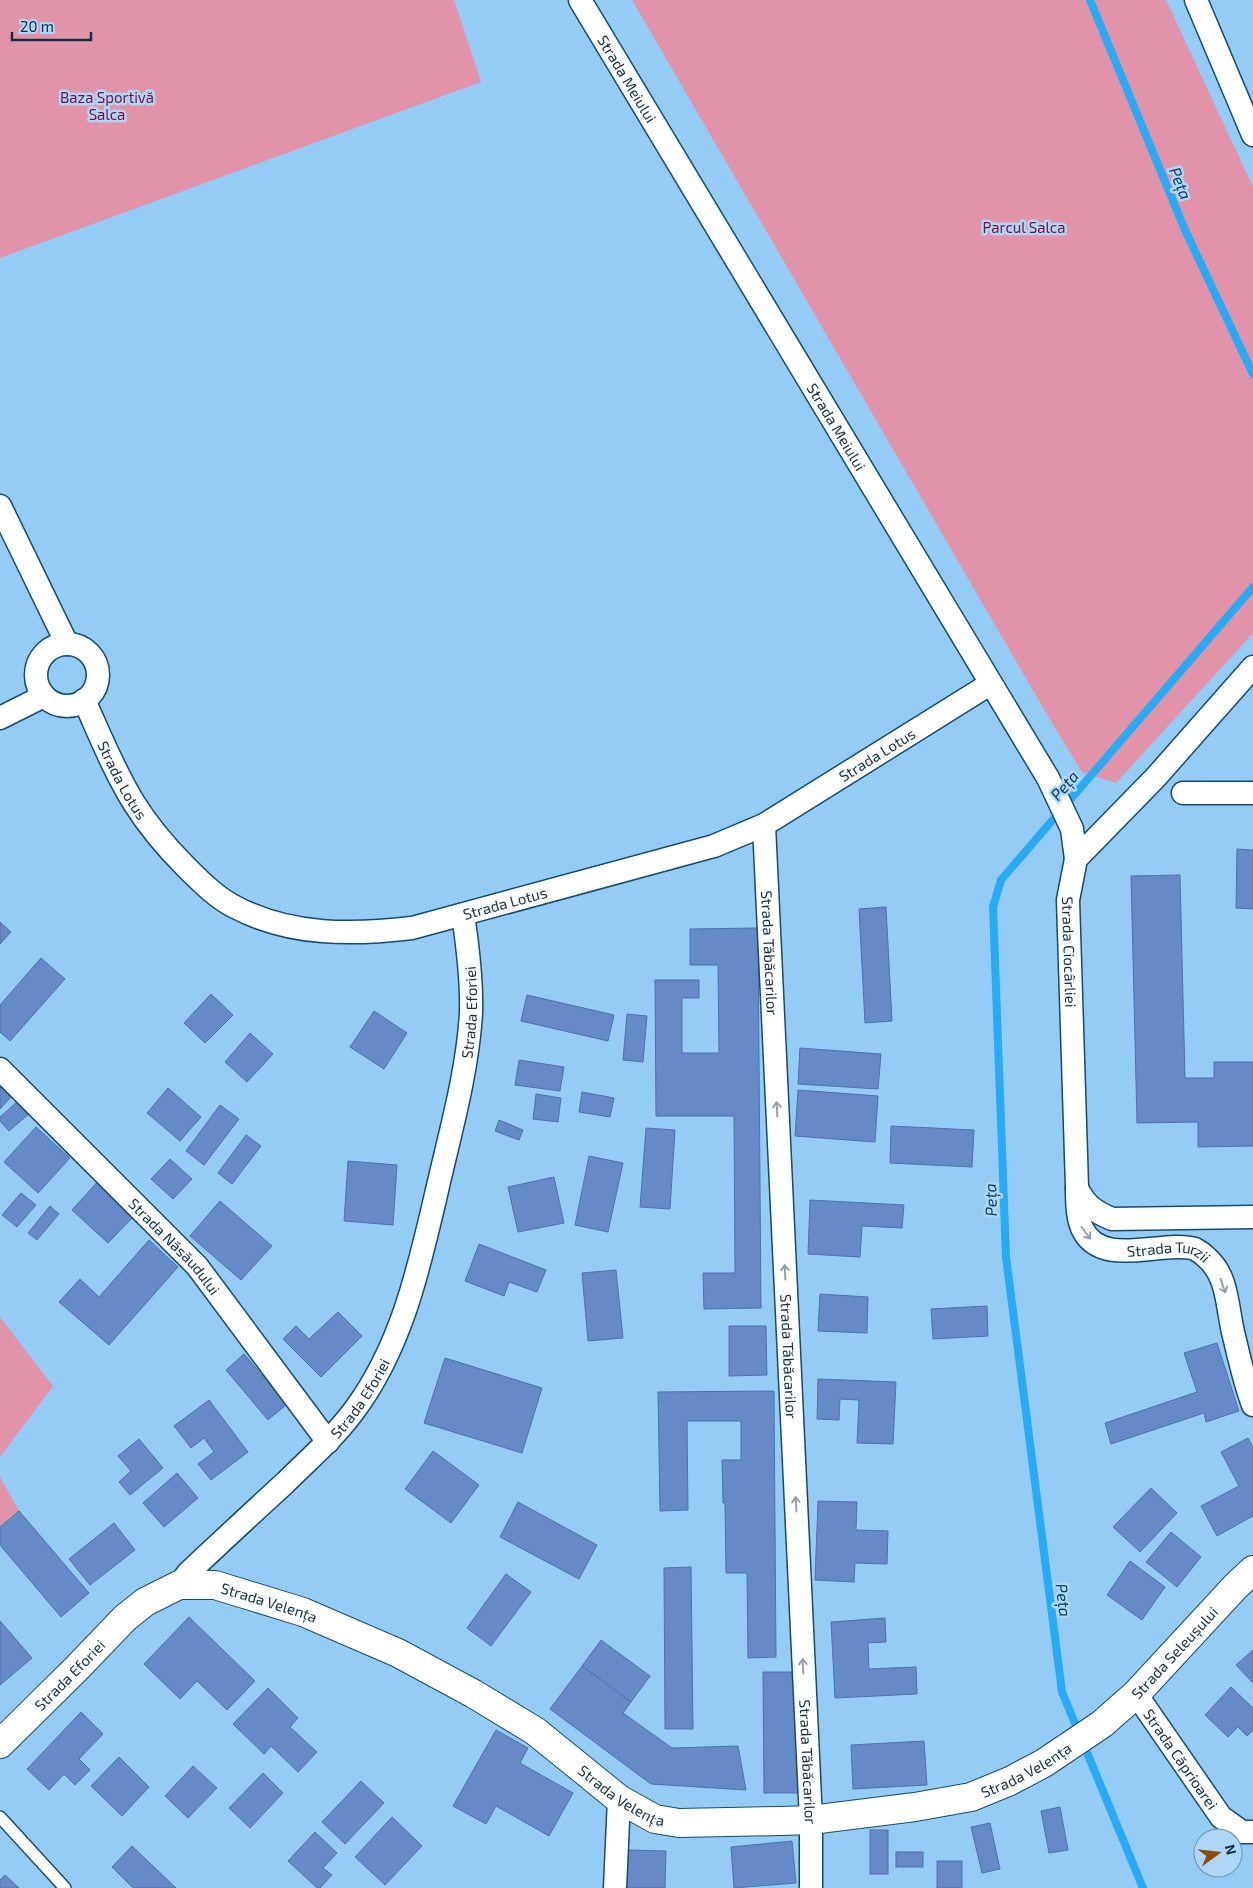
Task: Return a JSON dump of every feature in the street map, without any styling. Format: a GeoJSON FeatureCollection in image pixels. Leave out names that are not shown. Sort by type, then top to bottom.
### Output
{"type":"FeatureCollection","features":[{"type":"Feature","properties":{"kind":"main road","name":"Strada Seleușului"},"geometry":{"type":"LineString","coordinates":[[1092,1731],[1136,1694],[1235,1586],[1253,1570]]}},
{"type":"Feature","properties":{"kind":"main road","name":"Strada Velența"},"geometry":{"type":"LineString","coordinates":[[179,1585],[215,1585],[252,1596],[303,1612],[398,1653],[474,1694],[535,1731],[619,1799],[655,1819],[679,1823],[811,1820],[915,1807],[971,1797],[1010,1781],[1092,1731]]}},
{"type":"Feature","properties":{"kind":"main road","name":"Strada Eforiei"},"geometry":{"type":"LineString","coordinates":[[0,1744],[125,1618],[145,1602],[179,1585]]}},
{"type":"Feature","properties":{"kind":"street","name":"Strada Meiului"},"geometry":{"type":"LineString","coordinates":[[580,0],[1048,778],[1072,829],[1076,859]]}},
{"type":"Feature","properties":{"kind":"street"},"geometry":{"type":"LineString","coordinates":[[1196,0],[1253,135]]}},
{"type":"Feature","properties":{"kind":"street"},"geometry":{"type":"LineString","coordinates":[[0,506],[67,644]]}},
{"type":"Feature","properties":{"kind":"street"},"geometry":{"type":"LineString","coordinates":[[67,644],[77,646],[86,651],[93,659],[97,668],[97,679],[94,689],[84,700],[71,706],[61,706],[44,696],[36,678],[41,658],[57,646],[67,644]]}},
{"type":"Feature","properties":{"kind":"street"},"geometry":{"type":"LineString","coordinates":[[1076,859],[1156,777],[1253,667]]}},
{"type":"Feature","properties":{"kind":"street","name":"Strada Lotus"},"geometry":{"type":"LineString","coordinates":[[84,700],[120,777],[134,802],[157,835],[198,879],[235,908],[262,920],[338,933],[377,932],[412,928],[714,846],[764,825],[990,684]]}},
{"type":"Feature","properties":{"kind":"street"},"geometry":{"type":"LineString","coordinates":[[0,718],[44,696]]}},
{"type":"Feature","properties":{"kind":"street"},"geometry":{"type":"LineString","coordinates":[[1183,793],[1253,793]]}},
{"type":"Feature","properties":{"kind":"street","name":"Strada Tăbăcarilor"},"geometry":{"type":"LineString","coordinates":[[764,825],[811,1820],[811,1888]]}},
{"type":"Feature","properties":{"kind":"street","name":"Strada Ciocârliei"},"geometry":{"type":"LineString","coordinates":[[1076,859],[1068,900],[1077,1187]]}},
{"type":"Feature","properties":{"kind":"street","name":"Strada Eforiei"},"geometry":{"type":"LineString","coordinates":[[179,1585],[188,1573],[328,1442],[365,1396],[392,1346],[404,1315],[425,1242],[456,1111],[471,1015],[471,976],[463,915]]}},
{"type":"Feature","properties":{"kind":"street","name":"Strada Năsăudului"},"geometry":{"type":"LineString","coordinates":[[0,1070],[197,1266],[328,1442]]}},
{"type":"Feature","properties":{"kind":"street"},"geometry":{"type":"LineString","coordinates":[[1077,1187],[1083,1201],[1094,1212],[1112,1219],[1253,1217]]}},
{"type":"Feature","properties":{"kind":"street","name":"Strada Turzii"},"geometry":{"type":"LineString","coordinates":[[1077,1187],[1081,1227],[1087,1237],[1095,1243],[1121,1252],[1183,1248],[1196,1250],[1208,1258],[1218,1271],[1226,1291],[1244,1381],[1253,1405]]}},
{"type":"Feature","properties":{"kind":"street","name":"Strada Căprioarei"},"geometry":{"type":"LineString","coordinates":[[1136,1694],[1221,1818],[1242,1832],[1253,1832]]}},
{"type":"Feature","properties":{"kind":"street"},"geometry":{"type":"LineString","coordinates":[[615,1888],[619,1799]]}},
{"type":"Feature","properties":{"kind":"lane"},"geometry":{"type":"LineString","coordinates":[[0,1817],[65,1888]]}},
{"type":"Feature","properties":{"kind":"green space","name":"Baza Sportivă Salca"},"geometry":{"type":"Polygon","coordinates":[[[0,0],[454,0],[481,82],[0,258],[0,0]]]}},
{"type":"Feature","properties":{"kind":"green space","name":"Parcul Salca"},"geometry":{"type":"Polygon","coordinates":[[[632,0],[1166,0],[1253,187],[1253,633],[1116,783],[1082,772],[632,0]]]}},
{"type":"Feature","properties":{"kind":"green space"},"geometry":{"type":"Polygon","coordinates":[[[0,1317],[53,1386],[0,1457],[0,1317]]]}},
{"type":"Feature","properties":{"kind":"green space"},"geometry":{"type":"Polygon","coordinates":[[[0,1477],[19,1511],[0,1526],[0,1477]]]}},
{"type":"Feature","properties":{"kind":"building"},"geometry":{"type":"Polygon","coordinates":[[[1237,849],[1253,850],[1253,909],[1236,908],[1237,849]]]}},
{"type":"Feature","properties":{"kind":"building"},"geometry":{"type":"Polygon","coordinates":[[[1180,875],[1185,1078],[1214,1078],[1214,1062],[1253,1062],[1253,1146],[1198,1147],[1198,1122],[1137,1123],[1131,876],[1180,875]]]}},
{"type":"Feature","properties":{"kind":"building"},"geometry":{"type":"Polygon","coordinates":[[[886,907],[892,1021],[865,1023],[859,909],[886,907]]]}},
{"type":"Feature","properties":{"kind":"building"},"geometry":{"type":"Polygon","coordinates":[[[0,922],[11,932],[0,944],[0,922]]]}},
{"type":"Feature","properties":{"kind":"building"},"geometry":{"type":"Polygon","coordinates":[[[758,928],[761,1308],[704,1309],[703,1273],[735,1273],[734,1116],[656,1116],[655,980],[699,980],[699,998],[682,998],[682,1053],[719,1053],[718,965],[690,965],[690,929],[758,928]]]}},
{"type":"Feature","properties":{"kind":"building"},"geometry":{"type":"Polygon","coordinates":[[[41,958],[65,979],[10,1041],[0,1032],[0,1005],[41,958]]]}},
{"type":"Feature","properties":{"kind":"building"},"geometry":{"type":"Polygon","coordinates":[[[211,994],[233,1015],[205,1043],[184,1023],[211,994]]]}},
{"type":"Feature","properties":{"kind":"building"},"geometry":{"type":"Polygon","coordinates":[[[527,995],[614,1015],[608,1041],[521,1021],[527,995]]]}},
{"type":"Feature","properties":{"kind":"building"},"geometry":{"type":"Polygon","coordinates":[[[374,1011],[407,1033],[384,1069],[350,1047],[374,1011]]]}},
{"type":"Feature","properties":{"kind":"building"},"geometry":{"type":"Polygon","coordinates":[[[627,1014],[647,1016],[643,1062],[623,1060],[627,1014]]]}},
{"type":"Feature","properties":{"kind":"building"},"geometry":{"type":"Polygon","coordinates":[[[250,1033],[273,1054],[247,1082],[225,1062],[250,1033]]]}},
{"type":"Feature","properties":{"kind":"building"},"geometry":{"type":"Polygon","coordinates":[[[800,1048],[881,1054],[878,1089],[798,1084],[800,1048]]]}},
{"type":"Feature","properties":{"kind":"building"},"geometry":{"type":"Polygon","coordinates":[[[519,1060],[564,1067],[560,1091],[515,1085],[519,1060]]]}},
{"type":"Feature","properties":{"kind":"building"},"geometry":{"type":"Polygon","coordinates":[[[0,1085],[12,1096],[0,1109],[0,1085]]]}},
{"type":"Feature","properties":{"kind":"building"},"geometry":{"type":"Polygon","coordinates":[[[168,1088],[201,1117],[180,1141],[147,1113],[168,1088]]]}},
{"type":"Feature","properties":{"kind":"building"},"geometry":{"type":"Polygon","coordinates":[[[798,1090],[878,1096],[875,1142],[795,1136],[798,1090]]]}},
{"type":"Feature","properties":{"kind":"building"},"geometry":{"type":"Polygon","coordinates":[[[582,1092],[614,1098],[610,1117],[579,1112],[582,1092]]]}},
{"type":"Feature","properties":{"kind":"building"},"geometry":{"type":"Polygon","coordinates":[[[536,1094],[561,1098],[558,1122],[533,1119],[536,1094]]]}},
{"type":"Feature","properties":{"kind":"building"},"geometry":{"type":"Polygon","coordinates":[[[19,1100],[30,1113],[9,1131],[0,1121],[0,1117],[19,1100]]]}},
{"type":"Feature","properties":{"kind":"building"},"geometry":{"type":"Polygon","coordinates":[[[220,1105],[239,1119],[204,1165],[186,1151],[220,1105]]]}},
{"type":"Feature","properties":{"kind":"building"},"geometry":{"type":"Polygon","coordinates":[[[499,1120],[523,1130],[519,1140],[495,1131],[499,1120]]]}},
{"type":"Feature","properties":{"kind":"building"},"geometry":{"type":"Polygon","coordinates":[[[891,1126],[974,1130],[972,1167],[890,1163],[891,1126]]]}},
{"type":"Feature","properties":{"kind":"building"},"geometry":{"type":"Polygon","coordinates":[[[36,1127],[70,1158],[38,1193],[4,1162],[36,1127]]]}},
{"type":"Feature","properties":{"kind":"building"},"geometry":{"type":"Polygon","coordinates":[[[646,1128],[675,1130],[670,1209],[640,1207],[646,1128]]]}},
{"type":"Feature","properties":{"kind":"building"},"geometry":{"type":"Polygon","coordinates":[[[246,1135],[261,1146],[232,1184],[218,1173],[246,1135]]]}},
{"type":"Feature","properties":{"kind":"building"},"geometry":{"type":"Polygon","coordinates":[[[589,1156],[623,1163],[608,1232],[575,1225],[589,1156]]]}},
{"type":"Feature","properties":{"kind":"building"},"geometry":{"type":"Polygon","coordinates":[[[170,1159],[192,1179],[173,1199],[151,1179],[170,1159]]]}},
{"type":"Feature","properties":{"kind":"building"},"geometry":{"type":"Polygon","coordinates":[[[348,1161],[397,1165],[393,1225],[344,1221],[348,1161]]]}},
{"type":"Feature","properties":{"kind":"building"},"geometry":{"type":"Polygon","coordinates":[[[554,1177],[564,1223],[518,1232],[508,1187],[554,1177]]]}},
{"type":"Feature","properties":{"kind":"building"},"geometry":{"type":"Polygon","coordinates":[[[100,1179],[137,1213],[108,1243],[72,1210],[100,1179]]]}},
{"type":"Feature","properties":{"kind":"building"},"geometry":{"type":"Polygon","coordinates":[[[21,1193],[36,1205],[17,1227],[2,1215],[21,1193]]]}},
{"type":"Feature","properties":{"kind":"building"},"geometry":{"type":"Polygon","coordinates":[[[810,1200],[904,1205],[902,1228],[862,1226],[860,1257],[808,1254],[810,1200]]]}},
{"type":"Feature","properties":{"kind":"building"},"geometry":{"type":"Polygon","coordinates":[[[220,1201],[272,1246],[241,1280],[190,1236],[220,1201]]]}},
{"type":"Feature","properties":{"kind":"building"},"geometry":{"type":"Polygon","coordinates":[[[50,1206],[59,1214],[37,1240],[28,1233],[50,1206]]]}},
{"type":"Feature","properties":{"kind":"building"},"geometry":{"type":"Polygon","coordinates":[[[149,1240],[178,1267],[109,1345],[59,1302],[80,1279],[99,1297],[149,1240]]]}},
{"type":"Feature","properties":{"kind":"building"},"geometry":{"type":"Polygon","coordinates":[[[479,1244],[546,1270],[537,1292],[509,1282],[504,1296],[465,1281],[479,1244]]]}},
{"type":"Feature","properties":{"kind":"building"},"geometry":{"type":"Polygon","coordinates":[[[616,1270],[623,1338],[588,1341],[582,1273],[616,1270]]]}},
{"type":"Feature","properties":{"kind":"building"},"geometry":{"type":"Polygon","coordinates":[[[820,1294],[868,1297],[867,1333],[818,1331],[820,1294]]]}},
{"type":"Feature","properties":{"kind":"building"},"geometry":{"type":"Polygon","coordinates":[[[987,1306],[988,1336],[933,1339],[931,1309],[987,1306]]]}},
{"type":"Feature","properties":{"kind":"building"},"geometry":{"type":"Polygon","coordinates":[[[338,1312],[362,1336],[321,1377],[283,1339],[296,1326],[309,1339],[338,1312]]]}},
{"type":"Feature","properties":{"kind":"building"},"geometry":{"type":"Polygon","coordinates":[[[729,1326],[766,1326],[767,1375],[729,1376],[729,1326]]]}},
{"type":"Feature","properties":{"kind":"building"},"geometry":{"type":"Polygon","coordinates":[[[1217,1343],[1239,1411],[1206,1422],[1204,1413],[1111,1444],[1105,1423],[1197,1392],[1184,1353],[1217,1343]]]}},
{"type":"Feature","properties":{"kind":"building"},"geometry":{"type":"Polygon","coordinates":[[[244,1354],[287,1404],[268,1420],[226,1370],[244,1354]]]}},
{"type":"Feature","properties":{"kind":"building"},"geometry":{"type":"Polygon","coordinates":[[[445,1358],[542,1388],[522,1453],[424,1423],[445,1358]]]}},
{"type":"Feature","properties":{"kind":"building"},"geometry":{"type":"Polygon","coordinates":[[[818,1379],[896,1382],[893,1444],[857,1443],[859,1400],[840,1399],[839,1420],[817,1419],[818,1379]]]}},
{"type":"Feature","properties":{"kind":"building"},"geometry":{"type":"Polygon","coordinates":[[[774,1391],[776,1657],[748,1658],[747,1573],[726,1573],[725,1503],[723,1503],[722,1460],[741,1460],[741,1421],[687,1421],[688,1510],[660,1511],[658,1392],[774,1391]]]}},
{"type":"Feature","properties":{"kind":"building"},"geometry":{"type":"Polygon","coordinates":[[[209,1400],[248,1452],[211,1480],[198,1464],[214,1452],[204,1438],[191,1448],[174,1426],[209,1400]]]}},
{"type":"Feature","properties":{"kind":"building"},"geometry":{"type":"Polygon","coordinates":[[[1248,1438],[1253,1447],[1253,1516],[1217,1536],[1201,1506],[1239,1486],[1221,1452],[1248,1438]]]}},
{"type":"Feature","properties":{"kind":"building"},"geometry":{"type":"Polygon","coordinates":[[[139,1439],[163,1468],[130,1495],[119,1482],[131,1471],[118,1456],[139,1439]]]}},
{"type":"Feature","properties":{"kind":"building"},"geometry":{"type":"Polygon","coordinates":[[[433,1451],[479,1485],[451,1523],[405,1489],[433,1451]]]}},
{"type":"Feature","properties":{"kind":"building"},"geometry":{"type":"Polygon","coordinates":[[[177,1473],[198,1498],[164,1527],[143,1503],[177,1473]]]}},
{"type":"Feature","properties":{"kind":"building"},"geometry":{"type":"Polygon","coordinates":[[[1151,1488],[1177,1513],[1140,1552],[1113,1527],[1151,1488]]]}},
{"type":"Feature","properties":{"kind":"building"},"geometry":{"type":"Polygon","coordinates":[[[818,1501],[857,1502],[856,1530],[888,1531],[887,1564],[855,1563],[854,1582],[815,1580],[818,1501]]]}},
{"type":"Feature","properties":{"kind":"building"},"geometry":{"type":"Polygon","coordinates":[[[518,1502],[597,1545],[579,1579],[500,1537],[518,1502]]]}},
{"type":"Feature","properties":{"kind":"building"},"geometry":{"type":"Polygon","coordinates":[[[19,1511],[89,1593],[61,1617],[0,1545],[0,1527],[19,1511]]]}},
{"type":"Feature","properties":{"kind":"building"},"geometry":{"type":"Polygon","coordinates":[[[114,1523],[135,1550],[90,1585],[69,1559],[114,1523]]]}},
{"type":"Feature","properties":{"kind":"building"},"geometry":{"type":"Polygon","coordinates":[[[1171,1532],[1201,1557],[1177,1587],[1146,1562],[1171,1532]]]}},
{"type":"Feature","properties":{"kind":"building"},"geometry":{"type":"Polygon","coordinates":[[[1130,1561],[1165,1587],[1142,1620],[1107,1595],[1130,1561]]]}},
{"type":"Feature","properties":{"kind":"building"},"geometry":{"type":"Polygon","coordinates":[[[691,1567],[693,1729],[665,1729],[664,1568],[691,1567]]]}},
{"type":"Feature","properties":{"kind":"building"},"geometry":{"type":"Polygon","coordinates":[[[506,1574],[531,1592],[491,1646],[467,1628],[506,1574]]]}},
{"type":"Feature","properties":{"kind":"building"},"geometry":{"type":"Polygon","coordinates":[[[189,1617],[255,1681],[227,1710],[197,1681],[180,1699],[144,1664],[189,1617]]]}},
{"type":"Feature","properties":{"kind":"building"},"geometry":{"type":"Polygon","coordinates":[[[885,1618],[886,1642],[868,1643],[869,1669],[916,1667],[917,1694],[835,1698],[831,1622],[885,1618]]]}},
{"type":"Feature","properties":{"kind":"building"},"geometry":{"type":"Polygon","coordinates":[[[0,1621],[32,1658],[0,1685],[0,1621]]]}},
{"type":"Feature","properties":{"kind":"building"},"geometry":{"type":"Polygon","coordinates":[[[601,1640],[650,1676],[631,1702],[582,1666],[601,1640]]]}},
{"type":"Feature","properties":{"kind":"building"},"geometry":{"type":"Polygon","coordinates":[[[1253,1650],[1253,1683],[1236,1665],[1253,1650]]]}},
{"type":"Feature","properties":{"kind":"building"},"geometry":{"type":"Polygon","coordinates":[[[582,1666],[631,1702],[623,1713],[672,1748],[738,1746],[746,1790],[651,1784],[550,1709],[582,1666]]]}},
{"type":"Feature","properties":{"kind":"building"},"geometry":{"type":"Polygon","coordinates":[[[763,1672],[797,1672],[799,1793],[764,1793],[763,1672]]]}},
{"type":"Feature","properties":{"kind":"building"},"geometry":{"type":"Polygon","coordinates":[[[1231,1687],[1253,1708],[1253,1730],[1247,1736],[1238,1727],[1228,1737],[1205,1715],[1231,1687]]]}},
{"type":"Feature","properties":{"kind":"building"},"geometry":{"type":"Polygon","coordinates":[[[268,1688],[298,1718],[290,1727],[317,1752],[298,1772],[271,1746],[264,1754],[233,1724],[268,1688]]]}},
{"type":"Feature","properties":{"kind":"building"},"geometry":{"type":"Polygon","coordinates":[[[81,1712],[103,1734],[79,1759],[90,1770],[75,1785],[64,1774],[49,1790],[27,1769],[81,1712]]]}},
{"type":"Feature","properties":{"kind":"building"},"geometry":{"type":"Polygon","coordinates":[[[496,1730],[528,1748],[520,1763],[573,1793],[549,1836],[496,1806],[486,1824],[453,1806],[496,1730]]]}},
{"type":"Feature","properties":{"kind":"building"},"geometry":{"type":"Polygon","coordinates":[[[924,1741],[927,1785],[853,1789],[851,1745],[924,1741]]]}},
{"type":"Feature","properties":{"kind":"building"},"geometry":{"type":"Polygon","coordinates":[[[119,1757],[149,1787],[122,1816],[91,1786],[119,1757]]]}},
{"type":"Feature","properties":{"kind":"building"},"geometry":{"type":"Polygon","coordinates":[[[193,1766],[217,1788],[188,1818],[165,1796],[193,1766]]]}},
{"type":"Feature","properties":{"kind":"building"},"geometry":{"type":"Polygon","coordinates":[[[263,1773],[283,1793],[250,1828],[229,1808],[263,1773]]]}},
{"type":"Feature","properties":{"kind":"building"},"geometry":{"type":"Polygon","coordinates":[[[361,1781],[384,1803],[345,1844],[322,1822],[361,1781]]]}},
{"type":"Feature","properties":{"kind":"building"},"geometry":{"type":"Polygon","coordinates":[[[1060,1807],[1068,1850],[1049,1853],[1041,1811],[1060,1807]]]}},
{"type":"Feature","properties":{"kind":"building"},"geometry":{"type":"Polygon","coordinates":[[[392,1817],[422,1846],[385,1885],[355,1857],[392,1817]]]}},
{"type":"Feature","properties":{"kind":"building"},"geometry":{"type":"Polygon","coordinates":[[[990,1823],[1000,1869],[982,1873],[971,1827],[990,1823]]]}},
{"type":"Feature","properties":{"kind":"building"},"geometry":{"type":"Polygon","coordinates":[[[870,1830],[888,1830],[888,1874],[870,1874],[870,1830]]]}},
{"type":"Feature","properties":{"kind":"building"},"geometry":{"type":"Polygon","coordinates":[[[315,1832],[337,1853],[323,1868],[332,1875],[320,1888],[317,1888],[288,1861],[315,1832]]]}},
{"type":"Feature","properties":{"kind":"building"},"geometry":{"type":"Polygon","coordinates":[[[792,1841],[796,1883],[734,1888],[731,1847],[792,1841]]]}},
{"type":"Feature","properties":{"kind":"building"},"geometry":{"type":"Polygon","coordinates":[[[132,1846],[176,1888],[133,1888],[112,1867],[132,1846]]]}},
{"type":"Feature","properties":{"kind":"building"},"geometry":{"type":"Polygon","coordinates":[[[626,1850],[666,1851],[665,1888],[625,1888],[626,1850]]]}},
{"type":"Feature","properties":{"kind":"building"},"geometry":{"type":"Polygon","coordinates":[[[896,1852],[923,1852],[923,1867],[896,1867],[896,1852]]]}},
{"type":"Feature","properties":{"kind":"building"},"geometry":{"type":"Polygon","coordinates":[[[937,1861],[962,1861],[962,1888],[937,1888],[937,1861]]]}},
{"type":"Feature","properties":{"kind":"building"},"geometry":{"type":"Polygon","coordinates":[[[5,1875],[19,1888],[0,1888],[0,1880],[5,1875]]]}},
{"type":"Feature","properties":{"kind":"waterway","name":"Peța"},"geometry":{"type":"LineString","coordinates":[[1090,0],[1185,230],[1253,374]]}},
{"type":"Feature","properties":{"kind":"waterway","name":"Peța"},"geometry":{"type":"LineString","coordinates":[[1143,1888],[1062,1692],[1006,1257],[993,907],[1001,880],[1253,587]]}}]}
